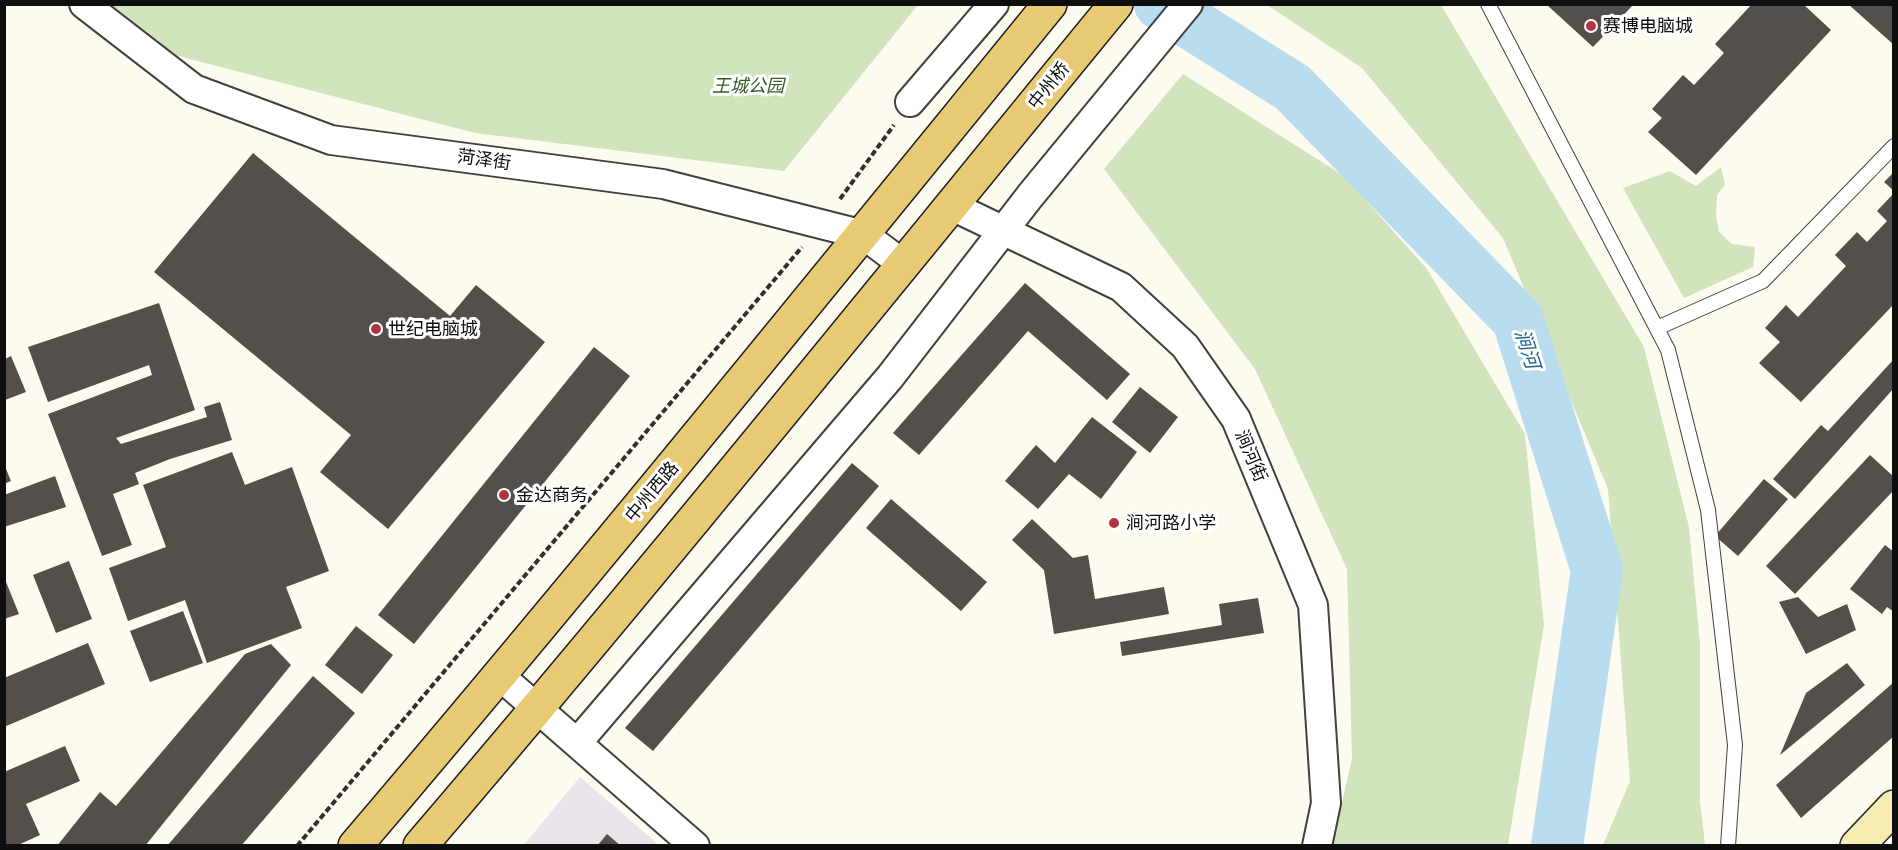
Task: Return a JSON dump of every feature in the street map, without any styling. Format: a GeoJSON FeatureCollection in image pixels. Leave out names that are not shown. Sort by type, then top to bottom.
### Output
{"type":"FeatureCollection","features":[{"type":"Feature","properties":{"kind":"main road","name":"中州西路"},"geometry":{"type":"LineString","coordinates":[[355,846],[500,676],[864,235],[1050,4]]}},
{"type":"Feature","properties":{"kind":"main road","name":"中州桥"},"geometry":{"type":"LineString","coordinates":[[952,206],[1116,4]]}},
{"type":"Feature","properties":{"kind":"main road"},"geometry":{"type":"LineString","coordinates":[[420,846],[537,709],[952,206]]}},
{"type":"Feature","properties":{"kind":"main road"},"geometry":{"type":"LineString","coordinates":[[1857,846],[1893,807]]}},
{"type":"Feature","properties":{"kind":"street","name":"菏泽街"},"geometry":{"type":"LineString","coordinates":[[84,4],[194,89],[331,140],[663,184],[864,235],[904,265]]}},
{"type":"Feature","properties":{"kind":"street"},"geometry":{"type":"LineString","coordinates":[[910,102],[994,4]]}},
{"type":"Feature","properties":{"kind":"street"},"geometry":{"type":"LineString","coordinates":[[577,743],[890,377],[1030,196],[1188,4]]}},
{"type":"Feature","properties":{"kind":"street","name":"涧河街"},"geometry":{"type":"LineString","coordinates":[[952,206],[1121,287],[1185,346],[1236,420],[1313,605],[1326,803],[1317,846]]}},
{"type":"Feature","properties":{"kind":"street"},"geometry":{"type":"LineString","coordinates":[[500,676],[695,846]]}},
{"type":"Feature","properties":{"kind":"lane"},"geometry":{"type":"LineString","coordinates":[[1488,4],[1668,350],[1708,510],[1735,745],[1728,846]]}},
{"type":"Feature","properties":{"kind":"lane"},"geometry":{"type":"LineString","coordinates":[[1657,328],[1763,280],[1893,146]]}},
{"type":"Feature","properties":{"kind":"path"},"geometry":{"type":"LineString","coordinates":[[297,846],[823,223],[910,102]]}},
{"type":"Feature","properties":{"kind":"shaded area"},"geometry":{"type":"Polygon","coordinates":[[[580,777],[659,845],[523,846],[580,777]]]}},
{"type":"Feature","properties":{"kind":"green space","name":"王城公园"},"geometry":{"type":"Polygon","coordinates":[[[111,5],[918,5],[784,171],[475,133],[159,51],[111,5]]]}},
{"type":"Feature","properties":{"kind":"green space"},"geometry":{"type":"Polygon","coordinates":[[[1267,5],[1441,5],[1644,347],[1689,527],[1700,644],[1700,801],[1705,845],[1603,845],[1630,781],[1608,489],[1503,238],[1362,68],[1267,5]]]}},
{"type":"Feature","properties":{"kind":"green space"},"geometry":{"type":"Polygon","coordinates":[[[1183,74],[1344,176],[1427,269],[1525,434],[1544,625],[1508,845],[1332,845],[1352,759],[1347,569],[1255,369],[1104,169],[1183,74]]]}},
{"type":"Feature","properties":{"kind":"green space"},"geometry":{"type":"Polygon","coordinates":[[[1721,167],[1725,185],[1717,195],[1716,215],[1719,232],[1732,244],[1755,247],[1753,267],[1684,298],[1623,188],[1670,171],[1696,186],[1721,167]]]}},
{"type":"Feature","properties":{"kind":"building"},"geometry":{"type":"Polygon","coordinates":[[[1752,4],[1803,4],[1831,30],[1696,175],[1648,132],[1662,118],[1652,109],[1683,75],[1694,85],[1724,53],[1715,44],[1752,4]]]}},
{"type":"Feature","properties":{"kind":"building"},"geometry":{"type":"Polygon","coordinates":[[[1848,4],[1894,4],[1894,45],[1848,4]]]}},
{"type":"Feature","properties":{"kind":"building","name":"赛博电脑城"},"geometry":{"type":"Polygon","coordinates":[[[1547,5],[1633,5],[1593,47],[1547,5]]]}},
{"type":"Feature","properties":{"kind":"building","name":"世纪电脑城"},"geometry":{"type":"Polygon","coordinates":[[[253,153],[450,316],[476,285],[545,342],[388,529],[320,472],[351,435],[154,272],[253,153]]]}},
{"type":"Feature","properties":{"kind":"building"},"geometry":{"type":"Polygon","coordinates":[[[1894,172],[1894,191],[1884,182],[1894,172]]]}},
{"type":"Feature","properties":{"kind":"building"},"geometry":{"type":"Polygon","coordinates":[[[1894,193],[1894,304],[1801,402],[1759,363],[1780,342],[1765,328],[1786,305],[1798,317],[1846,266],[1835,255],[1857,232],[1867,242],[1887,221],[1877,211],[1894,193]]]}},
{"type":"Feature","properties":{"kind":"building"},"geometry":{"type":"Polygon","coordinates":[[[1025,283],[1130,374],[1107,400],[1028,331],[919,455],[893,433],[1025,283]]]}},
{"type":"Feature","properties":{"kind":"building"},"geometry":{"type":"Polygon","coordinates":[[[159,303],[195,410],[116,438],[121,444],[207,417],[204,407],[220,402],[232,440],[170,459],[135,473],[139,484],[113,494],[132,545],[102,556],[48,414],[152,375],[149,365],[48,402],[28,347],[159,303]]]}},
{"type":"Feature","properties":{"kind":"building","name":"金达商务"},"geometry":{"type":"Polygon","coordinates":[[[594,347],[630,376],[414,644],[378,615],[594,347]]]}},
{"type":"Feature","properties":{"kind":"building"},"geometry":{"type":"Polygon","coordinates":[[[11,356],[26,392],[5,400],[5,359],[11,356]]]}},
{"type":"Feature","properties":{"kind":"building"},"geometry":{"type":"Polygon","coordinates":[[[1894,359],[1894,388],[1795,499],[1773,479],[1821,425],[1828,431],[1894,359]]]}},
{"type":"Feature","properties":{"kind":"building"},"geometry":{"type":"Polygon","coordinates":[[[1140,387],[1178,417],[1150,453],[1112,422],[1140,387]]]}},
{"type":"Feature","properties":{"kind":"building"},"geometry":{"type":"Polygon","coordinates":[[[1092,417],[1137,452],[1101,499],[1069,474],[1038,509],[1005,481],[1036,445],[1055,463],[1092,417]]]}},
{"type":"Feature","properties":{"kind":"building"},"geometry":{"type":"Polygon","coordinates":[[[232,452],[245,485],[292,467],[329,571],[286,587],[302,628],[207,663],[185,600],[128,621],[109,568],[166,547],[143,485],[232,452]]]}},
{"type":"Feature","properties":{"kind":"building"},"geometry":{"type":"Polygon","coordinates":[[[1870,455],[1894,477],[1894,490],[1795,594],[1766,566],[1870,455]]]}},
{"type":"Feature","properties":{"kind":"building"},"geometry":{"type":"Polygon","coordinates":[[[852,463],[879,486],[653,751],[625,728],[852,463]]]}},
{"type":"Feature","properties":{"kind":"building"},"geometry":{"type":"Polygon","coordinates":[[[4,464],[11,481],[4,484],[4,464]]]}},
{"type":"Feature","properties":{"kind":"building"},"geometry":{"type":"Polygon","coordinates":[[[55,476],[66,507],[4,527],[4,495],[55,476]]]}},
{"type":"Feature","properties":{"kind":"building"},"geometry":{"type":"Polygon","coordinates":[[[1764,479],[1788,499],[1738,556],[1715,536],[1764,479]]]}},
{"type":"Feature","properties":{"kind":"building"},"geometry":{"type":"Polygon","coordinates":[[[891,499],[987,582],[961,611],[866,528],[891,499]]]}},
{"type":"Feature","properties":{"kind":"building"},"geometry":{"type":"Polygon","coordinates":[[[1032,519],[1073,558],[1088,555],[1095,599],[1164,587],[1169,614],[1054,634],[1044,570],[1012,540],[1032,519]]]}},
{"type":"Feature","properties":{"kind":"building"},"geometry":{"type":"Polygon","coordinates":[[[1885,545],[1894,552],[1894,612],[1887,607],[1882,614],[1850,589],[1885,545]]]}},
{"type":"Feature","properties":{"kind":"building"},"geometry":{"type":"Polygon","coordinates":[[[69,561],[92,619],[56,633],[33,575],[69,561]]]}},
{"type":"Feature","properties":{"kind":"building"},"geometry":{"type":"Polygon","coordinates":[[[4,577],[19,614],[4,619],[4,577]]]}},
{"type":"Feature","properties":{"kind":"building"},"geometry":{"type":"Polygon","coordinates":[[[1798,597],[1818,617],[1847,604],[1856,630],[1806,654],[1779,602],[1798,597]]]}},
{"type":"Feature","properties":{"kind":"building"},"geometry":{"type":"Polygon","coordinates":[[[1258,598],[1264,633],[1122,656],[1120,642],[1222,625],[1219,604],[1258,598]]]}},
{"type":"Feature","properties":{"kind":"building"},"geometry":{"type":"Polygon","coordinates":[[[183,611],[203,663],[150,682],[130,631],[183,611]]]}},
{"type":"Feature","properties":{"kind":"building"},"geometry":{"type":"Polygon","coordinates":[[[356,626],[393,655],[362,694],[325,665],[356,626]]]}},
{"type":"Feature","properties":{"kind":"building"},"geometry":{"type":"Polygon","coordinates":[[[88,643],[105,684],[4,727],[4,678],[88,643]]]}},
{"type":"Feature","properties":{"kind":"building"},"geometry":{"type":"Polygon","coordinates":[[[271,644],[291,665],[145,846],[57,846],[100,792],[116,806],[245,654],[271,644]]]}},
{"type":"Feature","properties":{"kind":"building"},"geometry":{"type":"Polygon","coordinates":[[[1847,663],[1865,685],[1780,755],[1806,693],[1847,663]]]}},
{"type":"Feature","properties":{"kind":"building"},"geometry":{"type":"Polygon","coordinates":[[[313,676],[355,713],[241,846],[167,846],[313,676]]]}},
{"type":"Feature","properties":{"kind":"building"},"geometry":{"type":"Polygon","coordinates":[[[1894,682],[1894,736],[1801,818],[1776,785],[1894,682]]]}},
{"type":"Feature","properties":{"kind":"building"},"geometry":{"type":"Polygon","coordinates":[[[65,746],[80,781],[26,804],[40,835],[16,846],[4,846],[4,772],[65,746]]]}},
{"type":"Feature","properties":{"kind":"building"},"geometry":{"type":"Polygon","coordinates":[[[607,834],[621,846],[597,846],[607,834]]]}},
{"type":"Feature","properties":{"kind":"waterway","name":"涧河"},"geometry":{"type":"LineString","coordinates":[[1160,4],[1293,88],[1518,320],[1597,570],[1557,846]]}},
{"type":"Feature","properties":{"kind":"place","name":"赛博电脑城"},"geometry":{"type":"Point","coordinates":[1591,26]}},
{"type":"Feature","properties":{"kind":"place","name":"世纪电脑城"},"geometry":{"type":"Point","coordinates":[376,329]}},
{"type":"Feature","properties":{"kind":"place","name":"金达商务"},"geometry":{"type":"Point","coordinates":[504,495]}},
{"type":"Feature","properties":{"kind":"place","name":"涧河路小学"},"geometry":{"type":"Point","coordinates":[1114,523]}}]}
